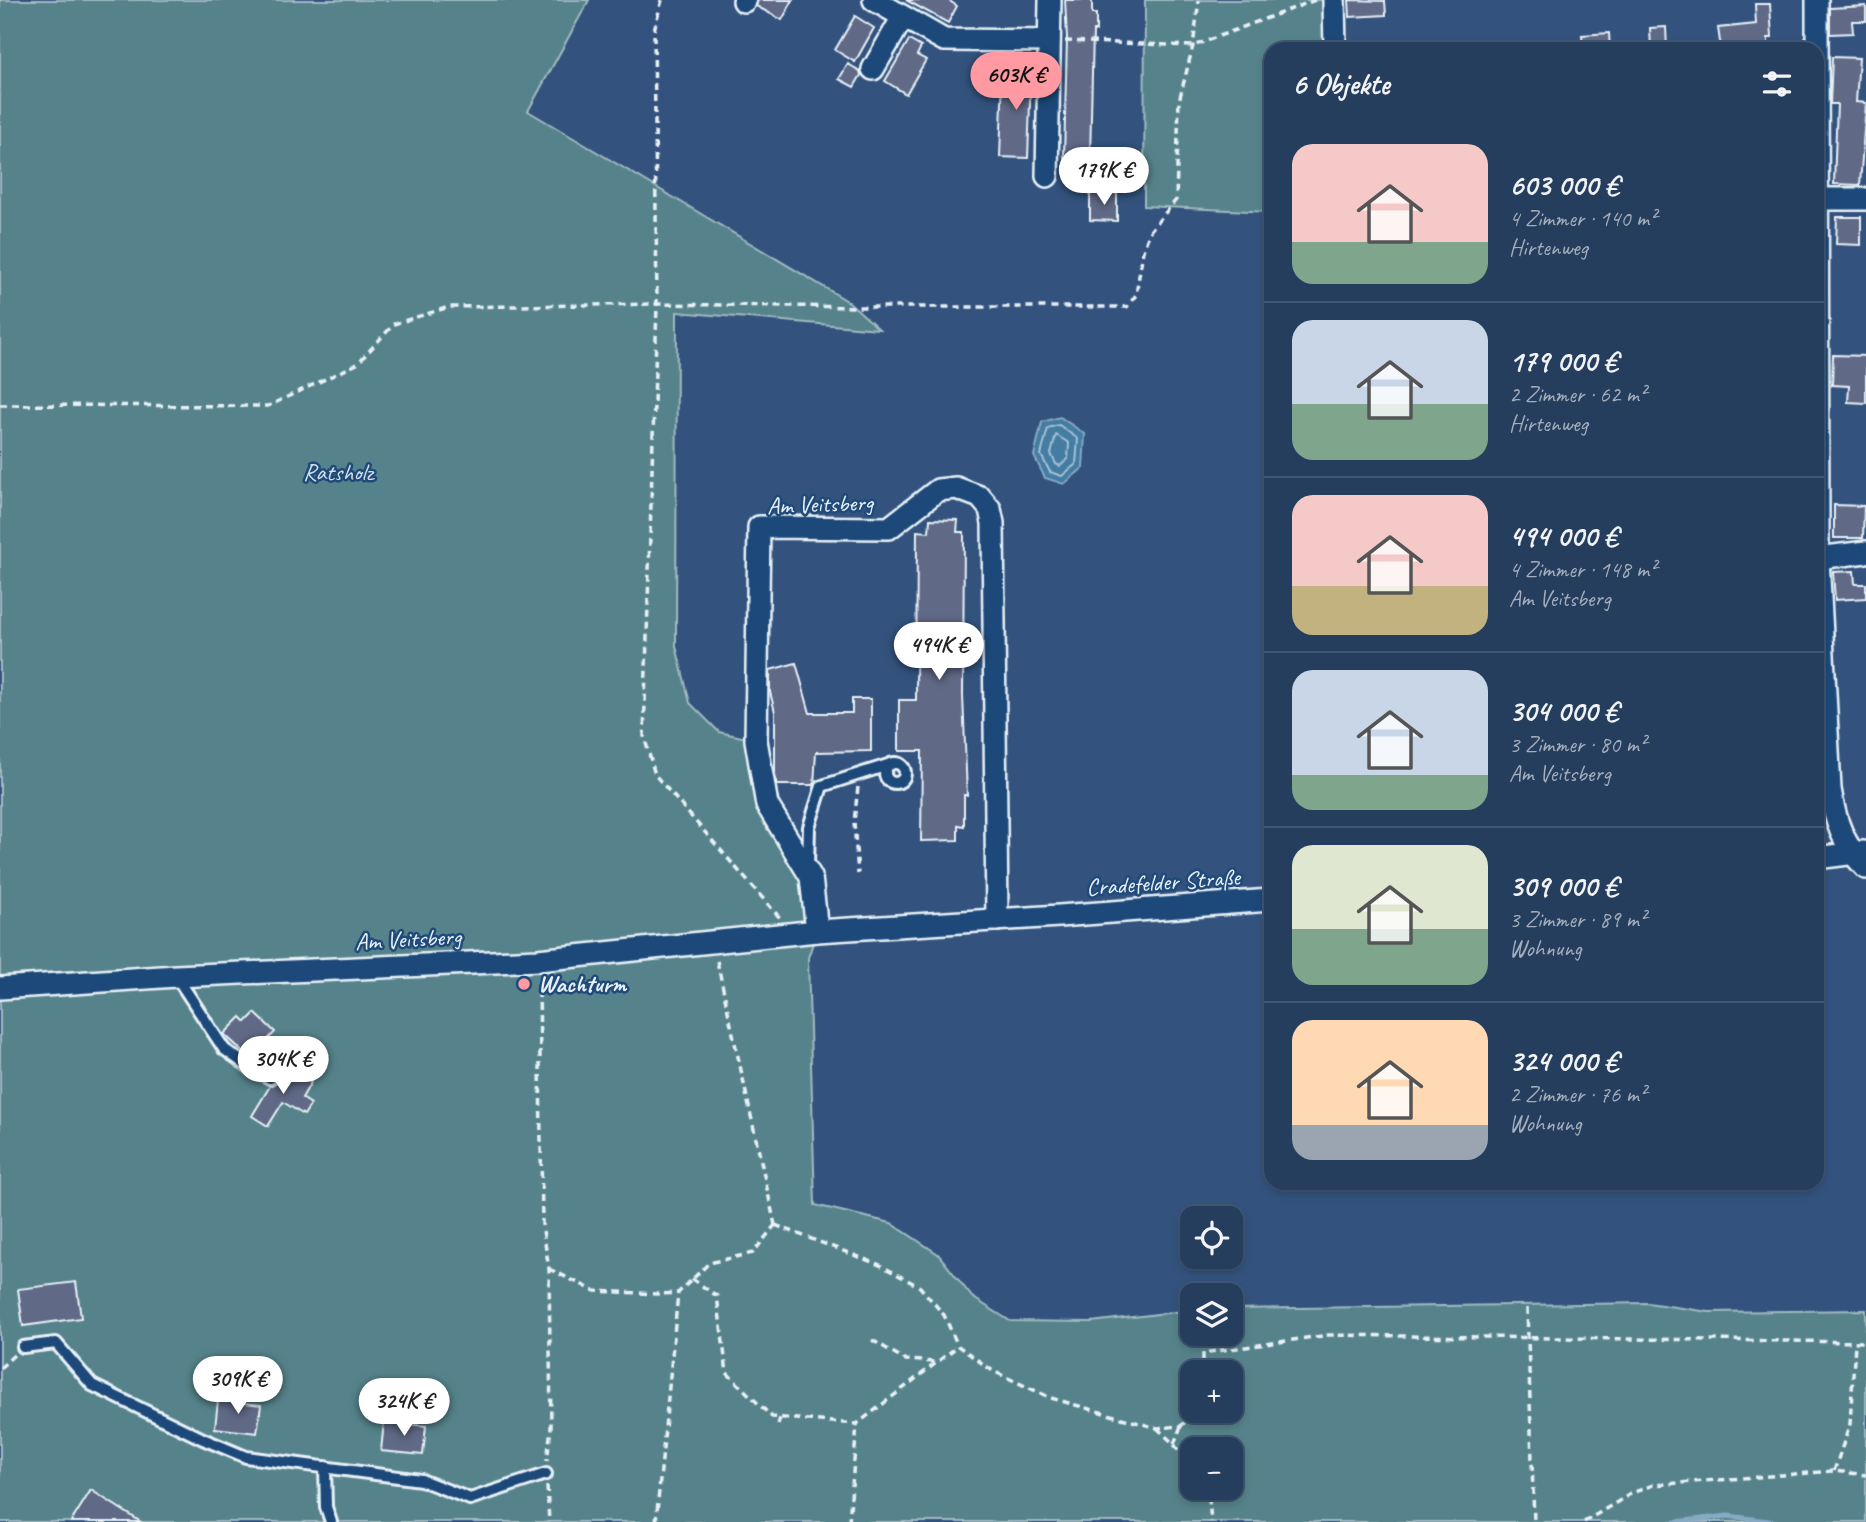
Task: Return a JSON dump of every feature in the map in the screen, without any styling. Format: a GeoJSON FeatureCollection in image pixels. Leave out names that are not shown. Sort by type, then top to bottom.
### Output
{"type":"FeatureCollection","features":[{"type":"Feature","properties":{"kind":"street"},"geometry":{"type":"LineString","coordinates":[[874,0],[944,40],[1049,41]]}},
{"type":"Feature","properties":{"kind":"street"},"geometry":{"type":"LineString","coordinates":[[1047,176],[1050,0]]}},
{"type":"Feature","properties":{"kind":"street"},"geometry":{"type":"LineString","coordinates":[[1334,0],[1335,42]]}},
{"type":"Feature","properties":{"kind":"street"},"geometry":{"type":"LineString","coordinates":[[1817,42],[1818,0]]}},
{"type":"Feature","properties":{"kind":"street"},"geometry":{"type":"LineString","coordinates":[[873,69],[903,17]]}},
{"type":"Feature","properties":{"kind":"street"},"geometry":{"type":"LineString","coordinates":[[1824,199],[1866,199]]}},
{"type":"Feature","properties":{"kind":"street","name":"Am Veitsberg"},"geometry":{"type":"LineString","coordinates":[[817,931],[808,869],[766,805],[756,740],[759,527],[889,528],[938,490],[956,488],[980,497],[990,509],[993,523],[996,920]]}},
{"type":"Feature","properties":{"kind":"street"},"geometry":{"type":"LineString","coordinates":[[1824,557],[1866,552]]}},
{"type":"Feature","properties":{"kind":"street"},"geometry":{"type":"LineString","coordinates":[[1824,674],[1830,789],[1835,820],[1862,858]]}},
{"type":"Feature","properties":{"kind":"street"},"geometry":{"type":"LineString","coordinates":[[1824,858],[1862,858]]}},
{"type":"Feature","properties":{"kind":"street","name":"Cradefelder Straße"},"geometry":{"type":"LineString","coordinates":[[1059,916],[1264,900]]}},
{"type":"Feature","properties":{"kind":"street","name":"Am Veitsberg"},"geometry":{"type":"LineString","coordinates":[[0,988],[176,976],[538,960],[791,933],[1059,916]]}},
{"type":"Feature","properties":{"kind":"lane"},"geometry":{"type":"LineString","coordinates":[[808,869],[809,827],[822,786],[891,764]]}},
{"type":"Feature","properties":{"kind":"lane"},"geometry":{"type":"LineString","coordinates":[[176,976],[224,1049],[270,1078]]}},
{"type":"Feature","properties":{"kind":"lane"},"geometry":{"type":"LineString","coordinates":[[23,1347],[56,1343],[92,1385],[246,1457],[421,1480],[470,1499],[546,1474]]}},
{"type":"Feature","properties":{"kind":"lane"},"geometry":{"type":"LineString","coordinates":[[325,1467],[326,1507],[331,1522]]}},
{"type":"Feature","properties":{"kind":"path"},"geometry":{"type":"LineString","coordinates":[[662,0],[654,30],[657,304],[644,736],[655,775],[791,933]]}},
{"type":"Feature","properties":{"kind":"path"},"geometry":{"type":"LineString","coordinates":[[0,405],[268,406],[357,365],[394,324],[449,307],[657,304],[1127,307],[1136,295],[1143,251],[1150,231],[1176,200],[1179,101],[1193,46],[1199,0]]}},
{"type":"Feature","properties":{"kind":"path"},"geometry":{"type":"LineString","coordinates":[[1049,41],[1193,46],[1315,0]]}},
{"type":"Feature","properties":{"kind":"path"},"geometry":{"type":"LineString","coordinates":[[859,774],[854,822],[859,874]]}},
{"type":"Feature","properties":{"kind":"path"},"geometry":{"type":"LineString","coordinates":[[712,941],[775,1225]]}},
{"type":"Feature","properties":{"kind":"path"},"geometry":{"type":"LineString","coordinates":[[538,960],[542,1224],[549,1269],[551,1428],[546,1474],[549,1522]]}},
{"type":"Feature","properties":{"kind":"path"},"geometry":{"type":"LineString","coordinates":[[656,1522],[678,1293],[709,1263],[753,1253],[775,1225]]}},
{"type":"Feature","properties":{"kind":"path"},"geometry":{"type":"LineString","coordinates":[[775,1225],[880,1265],[920,1287],[944,1315],[958,1346],[993,1371],[1051,1398],[1157,1428],[1181,1426]]}},
{"type":"Feature","properties":{"kind":"path"},"geometry":{"type":"LineString","coordinates":[[549,1269],[595,1291],[678,1293]]}},
{"type":"Feature","properties":{"kind":"path"},"geometry":{"type":"LineString","coordinates":[[692,1279],[717,1296],[727,1373],[772,1417],[857,1424],[958,1346]]}},
{"type":"Feature","properties":{"kind":"path"},"geometry":{"type":"LineString","coordinates":[[1527,1308],[1534,1522]]}},
{"type":"Feature","properties":{"kind":"path"},"geometry":{"type":"LineString","coordinates":[[1203,1360],[1203,1353],[1328,1335],[1866,1342]]}},
{"type":"Feature","properties":{"kind":"path"},"geometry":{"type":"LineString","coordinates":[[872,1340],[905,1360],[937,1363]]}},
{"type":"Feature","properties":{"kind":"path"},"geometry":{"type":"LineString","coordinates":[[1834,1471],[1850,1424],[1855,1343]]}},
{"type":"Feature","properties":{"kind":"path"},"geometry":{"type":"LineString","coordinates":[[0,1368],[23,1347]]}},
{"type":"Feature","properties":{"kind":"path"},"geometry":{"type":"LineString","coordinates":[[778,1425],[780,1418]]}},
{"type":"Feature","properties":{"kind":"path"},"geometry":{"type":"LineString","coordinates":[[1174,1444],[1184,1423]]}},
{"type":"Feature","properties":{"kind":"path"},"geometry":{"type":"LineString","coordinates":[[849,1522],[857,1424]]}},
{"type":"Feature","properties":{"kind":"path"},"geometry":{"type":"LineString","coordinates":[[1157,1428],[1180,1453]]}},
{"type":"Feature","properties":{"kind":"path"},"geometry":{"type":"LineString","coordinates":[[1584,1522],[1632,1493],[1654,1485],[1834,1471],[1866,1475]]}},
{"type":"Feature","properties":{"kind":"path"},"geometry":{"type":"LineString","coordinates":[[1209,1500],[1211,1522]]}},
{"type":"Feature","properties":{"kind":"green space","name":"Ratsholz"},"geometry":{"type":"Polygon","coordinates":[[[0,0],[589,0],[528,111],[849,302],[879,329],[677,312],[676,646],[690,703],[719,732],[756,740],[767,805],[811,877],[817,931],[808,958],[815,1205],[891,1223],[938,1254],[972,1297],[1010,1321],[1091,1322],[1180,1311],[1180,1346],[1243,1346],[1243,1309],[1648,1303],[1709,1312],[1866,1310],[1866,1522],[0,1522],[0,0]]]}},
{"type":"Feature","properties":{"kind":"green space"},"geometry":{"type":"Polygon","coordinates":[[[1145,0],[1331,0],[1331,42],[1264,42],[1264,212],[1144,206],[1145,0]]]}},
{"type":"Feature","properties":{"kind":"water"},"geometry":{"type":"Polygon","coordinates":[[[1060,417],[1085,434],[1083,468],[1064,484],[1045,478],[1034,456],[1042,422],[1060,417]]]}},
{"type":"Feature","properties":{"kind":"building"},"geometry":{"type":"Polygon","coordinates":[[[758,0],[793,0],[782,20],[756,6],[758,0]]]}},
{"type":"Feature","properties":{"kind":"building"},"geometry":{"type":"Polygon","coordinates":[[[906,0],[948,0],[957,6],[948,23],[906,0]]]}},
{"type":"Feature","properties":{"kind":"building"},"geometry":{"type":"Polygon","coordinates":[[[1065,0],[1092,0],[1092,14],[1096,14],[1096,31],[1093,31],[1090,159],[1064,158],[1067,38],[1065,0]]]}},
{"type":"Feature","properties":{"kind":"building"},"geometry":{"type":"Polygon","coordinates":[[[1349,0],[1385,1],[1386,15],[1350,17],[1349,0]]]}},
{"type":"Feature","properties":{"kind":"building"},"geometry":{"type":"Polygon","coordinates":[[[1755,4],[1770,4],[1772,38],[1768,38],[1768,42],[1720,42],[1718,28],[1756,24],[1755,4]]]}},
{"type":"Feature","properties":{"kind":"building"},"geometry":{"type":"Polygon","coordinates":[[[1866,6],[1866,21],[1852,21],[1853,33],[1830,34],[1830,8],[1866,6]]]}},
{"type":"Feature","properties":{"kind":"building"},"geometry":{"type":"Polygon","coordinates":[[[855,16],[874,28],[855,62],[835,50],[855,16]]]}},
{"type":"Feature","properties":{"kind":"building"},"geometry":{"type":"Polygon","coordinates":[[[1666,27],[1667,42],[1651,42],[1650,28],[1666,27]]]}},
{"type":"Feature","properties":{"kind":"building"},"geometry":{"type":"Polygon","coordinates":[[[1609,33],[1610,42],[1582,42],[1582,35],[1609,33]]]}},
{"type":"Feature","properties":{"kind":"building"},"geometry":{"type":"Polygon","coordinates":[[[909,40],[921,47],[917,55],[926,60],[906,94],[885,81],[909,40]]]}},
{"type":"Feature","properties":{"kind":"building"},"geometry":{"type":"Polygon","coordinates":[[[1832,57],[1859,58],[1856,102],[1866,103],[1860,185],[1834,184],[1837,104],[1830,104],[1832,57]]]}},
{"type":"Feature","properties":{"kind":"building"},"geometry":{"type":"Polygon","coordinates":[[[1008,63],[1027,63],[1027,75],[1031,75],[1028,158],[1000,157],[1003,75],[1009,75],[1008,63]]]}},
{"type":"Feature","properties":{"kind":"building"},"geometry":{"type":"Polygon","coordinates":[[[848,64],[860,71],[861,75],[854,87],[839,79],[848,64]]]}},
{"type":"Feature","properties":{"kind":"building"},"geometry":{"type":"Polygon","coordinates":[[[1090,193],[1117,193],[1117,221],[1090,220],[1090,193]]]}},
{"type":"Feature","properties":{"kind":"building"},"geometry":{"type":"Polygon","coordinates":[[[1837,217],[1861,217],[1861,245],[1836,244],[1837,217]]]}},
{"type":"Feature","properties":{"kind":"building"},"geometry":{"type":"Polygon","coordinates":[[[1833,355],[1866,356],[1866,403],[1848,402],[1849,386],[1832,385],[1833,355]]]}},
{"type":"Feature","properties":{"kind":"building"},"geometry":{"type":"Polygon","coordinates":[[[1834,505],[1864,506],[1863,538],[1834,538],[1834,505]]]}},
{"type":"Feature","properties":{"kind":"building"},"geometry":{"type":"Polygon","coordinates":[[[930,519],[958,520],[957,532],[964,532],[963,695],[967,795],[964,795],[964,826],[958,825],[958,840],[921,841],[922,751],[899,751],[899,700],[916,700],[917,531],[929,532],[930,519]]]}},
{"type":"Feature","properties":{"kind":"building"},"geometry":{"type":"Polygon","coordinates":[[[1854,571],[1855,584],[1866,584],[1866,598],[1835,600],[1833,572],[1854,571]]]}},
{"type":"Feature","properties":{"kind":"building"},"geometry":{"type":"Polygon","coordinates":[[[796,663],[810,713],[852,713],[852,699],[871,699],[871,751],[816,752],[814,785],[777,785],[775,712],[770,692],[770,670],[796,663]]]}},
{"type":"Feature","properties":{"kind":"building"},"geometry":{"type":"Polygon","coordinates":[[[255,1013],[275,1032],[250,1058],[224,1034],[241,1017],[246,1022],[255,1013]]]}},
{"type":"Feature","properties":{"kind":"building"},"geometry":{"type":"Polygon","coordinates":[[[283,1065],[311,1082],[302,1098],[311,1104],[304,1115],[283,1102],[268,1126],[252,1116],[270,1086],[277,1082],[277,1074],[283,1065]]]}},
{"type":"Feature","properties":{"kind":"building"},"geometry":{"type":"Polygon","coordinates":[[[76,1282],[81,1318],[23,1326],[18,1289],[76,1282]]]}},
{"type":"Feature","properties":{"kind":"building"},"geometry":{"type":"Polygon","coordinates":[[[218,1400],[261,1405],[257,1433],[215,1428],[218,1400]]]}},
{"type":"Feature","properties":{"kind":"building"},"geometry":{"type":"Polygon","coordinates":[[[384,1422],[426,1426],[423,1455],[381,1451],[384,1422]]]}},
{"type":"Feature","properties":{"kind":"building"},"geometry":{"type":"Polygon","coordinates":[[[91,1490],[141,1522],[71,1522],[91,1490]]]}},
{"type":"Feature","properties":{"kind":"waterway"},"geometry":{"type":"LineString","coordinates":[[1675,1522],[1728,1516],[1776,1522]]}},
{"type":"Feature","properties":{"kind":"place","name":"Wachturm"},"geometry":{"type":"Point","coordinates":[524,984]}}]}
